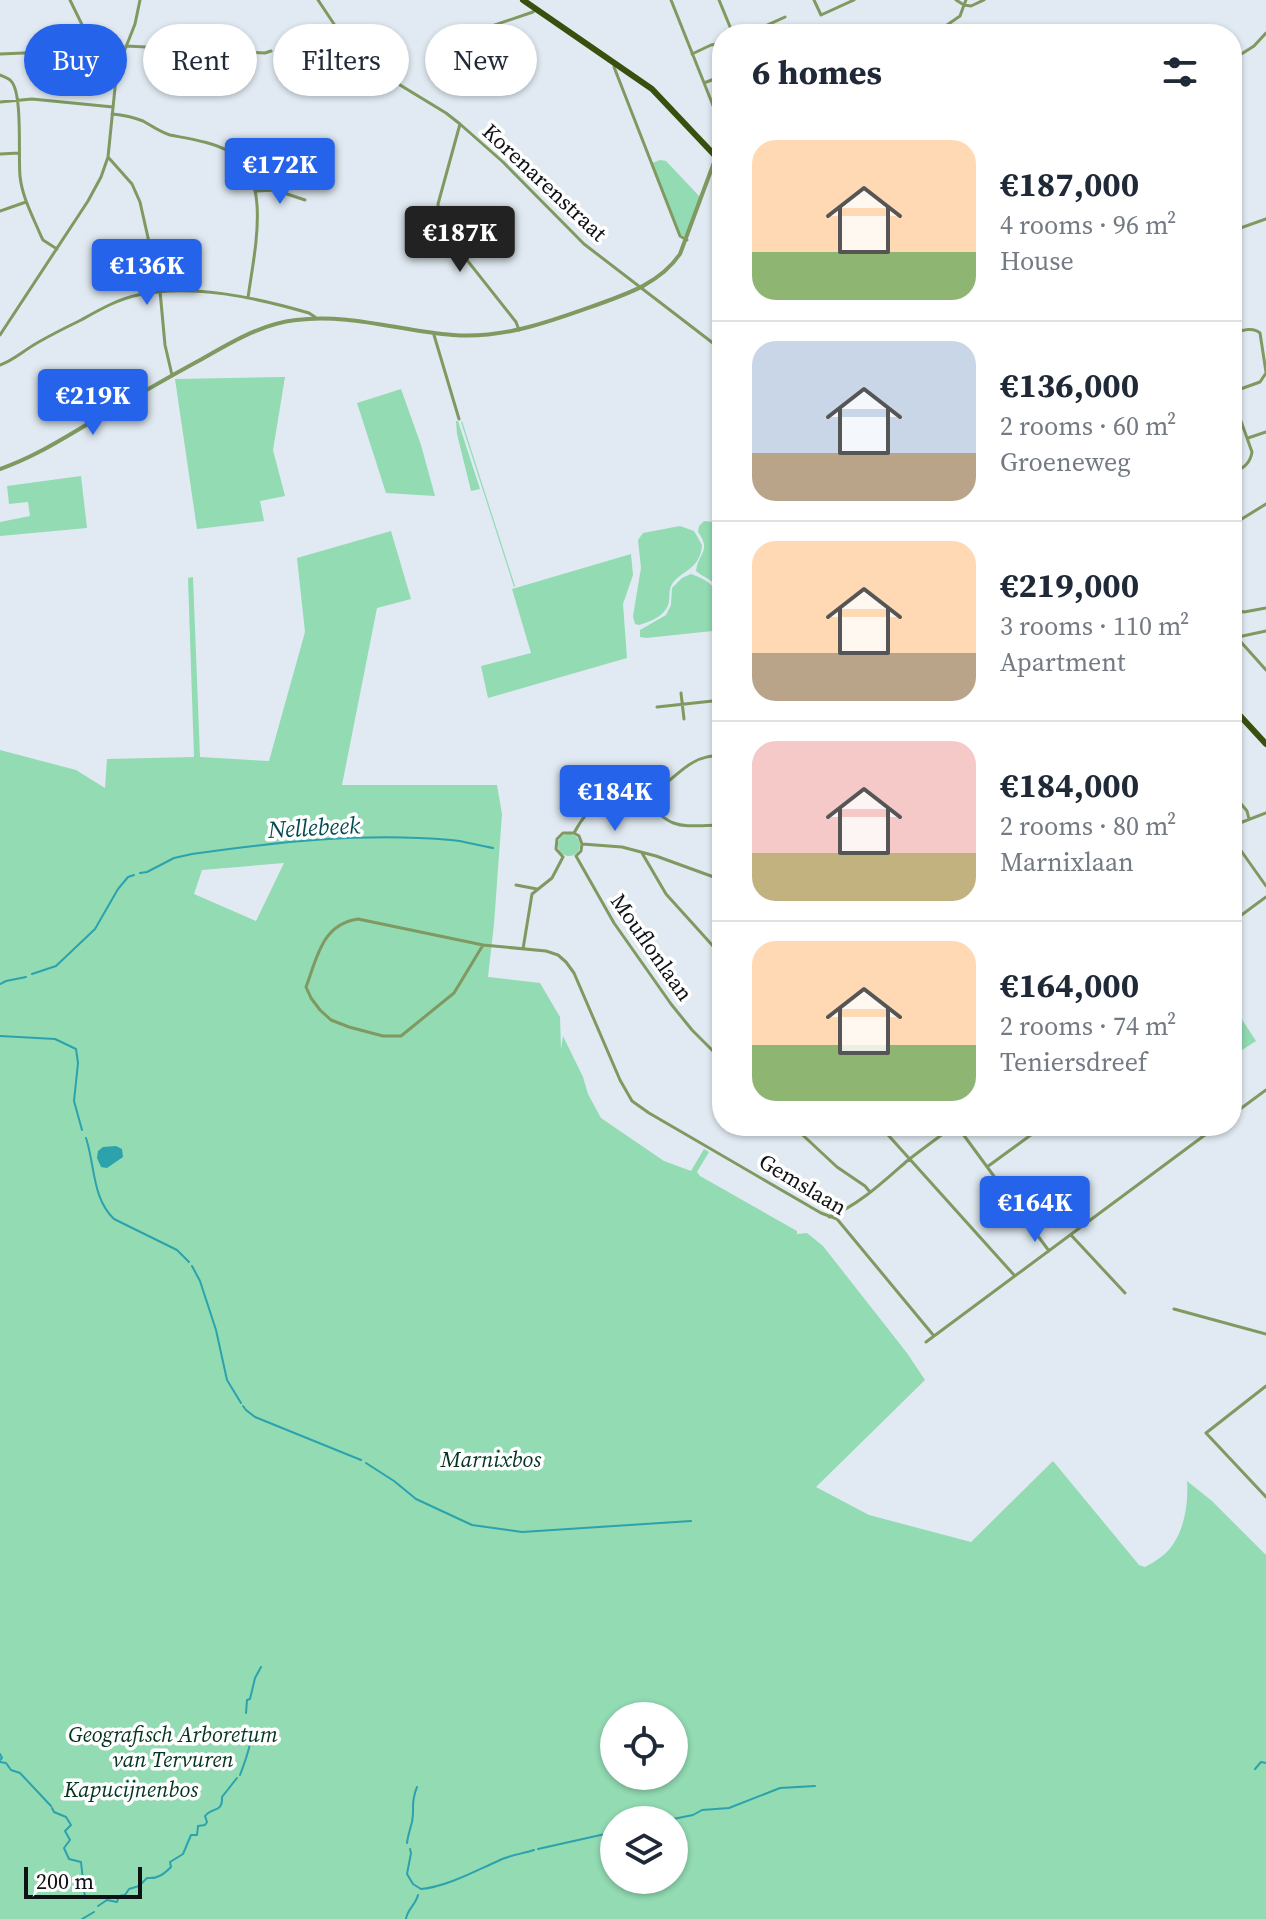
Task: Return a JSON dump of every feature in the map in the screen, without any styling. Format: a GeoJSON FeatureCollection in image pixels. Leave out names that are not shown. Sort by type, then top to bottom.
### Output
{"type":"FeatureCollection","features":[{"type":"Feature","properties":{"kind":"main road"},"geometry":{"type":"LineString","coordinates":[[523,0],[652,89],[712,153]]}},
{"type":"Feature","properties":{"kind":"main road"},"geometry":{"type":"LineString","coordinates":[[1242,718],[1266,744]]}},
{"type":"Feature","properties":{"kind":"street"},"geometry":{"type":"LineString","coordinates":[[70,0],[82,24]]}},
{"type":"Feature","properties":{"kind":"street"},"geometry":{"type":"LineString","coordinates":[[127,44],[140,0]]}},
{"type":"Feature","properties":{"kind":"street","name":"Korenarenstraat"},"geometry":{"type":"LineString","coordinates":[[318,0],[336,27],[365,57],[400,85],[460,124],[503,162],[584,244],[712,343]]}},
{"type":"Feature","properties":{"kind":"street"},"geometry":{"type":"LineString","coordinates":[[671,0],[712,103]]}},
{"type":"Feature","properties":{"kind":"street"},"geometry":{"type":"LineString","coordinates":[[719,0],[729,24]]}},
{"type":"Feature","properties":{"kind":"street"},"geometry":{"type":"LineString","coordinates":[[814,0],[821,15],[854,0]]}},
{"type":"Feature","properties":{"kind":"street"},"geometry":{"type":"LineString","coordinates":[[956,0],[971,6],[984,0]]}},
{"type":"Feature","properties":{"kind":"street"},"geometry":{"type":"LineString","coordinates":[[948,24],[960,16],[965,2]]}},
{"type":"Feature","properties":{"kind":"street"},"geometry":{"type":"LineString","coordinates":[[498,24],[536,9]]}},
{"type":"Feature","properties":{"kind":"street"},"geometry":{"type":"LineString","coordinates":[[771,24],[785,17]]}},
{"type":"Feature","properties":{"kind":"street"},"geometry":{"type":"LineString","coordinates":[[1242,55],[1266,33]]}},
{"type":"Feature","properties":{"kind":"street"},"geometry":{"type":"LineString","coordinates":[[692,54],[712,45]]}},
{"type":"Feature","properties":{"kind":"street"},"geometry":{"type":"LineString","coordinates":[[127,46],[271,51]]}},
{"type":"Feature","properties":{"kind":"street"},"geometry":{"type":"LineString","coordinates":[[0,54],[24,53]]}},
{"type":"Feature","properties":{"kind":"street"},"geometry":{"type":"LineString","coordinates":[[615,62],[614,67],[680,236],[687,240]]}},
{"type":"Feature","properties":{"kind":"street"},"geometry":{"type":"LineString","coordinates":[[0,75],[14,84],[20,176],[26,202],[43,240],[57,249]]}},
{"type":"Feature","properties":{"kind":"street"},"geometry":{"type":"LineString","coordinates":[[704,83],[712,80]]}},
{"type":"Feature","properties":{"kind":"street"},"geometry":{"type":"LineString","coordinates":[[0,335],[97,187],[108,157],[114,96]]}},
{"type":"Feature","properties":{"kind":"street"},"geometry":{"type":"LineString","coordinates":[[0,102],[17,99],[113,107]]}},
{"type":"Feature","properties":{"kind":"street"},"geometry":{"type":"LineString","coordinates":[[112,114],[140,120],[163,133],[228,150],[239,158],[250,173],[256,191],[255,261],[248,298]]}},
{"type":"Feature","properties":{"kind":"street"},"geometry":{"type":"LineString","coordinates":[[460,124],[438,209],[440,222],[519,330]]}},
{"type":"Feature","properties":{"kind":"street"},"geometry":{"type":"LineString","coordinates":[[0,154],[19,153]]}},
{"type":"Feature","properties":{"kind":"street"},"geometry":{"type":"LineString","coordinates":[[108,157],[132,184],[140,202],[160,291],[165,345],[172,376]]}},
{"type":"Feature","properties":{"kind":"street"},"geometry":{"type":"LineString","coordinates":[[0,469],[33,455],[172,376],[270,325],[316,318],[476,336],[549,322],[642,287],[678,257],[712,176]]}},
{"type":"Feature","properties":{"kind":"street"},"geometry":{"type":"LineString","coordinates":[[256,191],[275,190],[305,200]]}},
{"type":"Feature","properties":{"kind":"street"},"geometry":{"type":"LineString","coordinates":[[0,211],[26,202]]}},
{"type":"Feature","properties":{"kind":"street"},"geometry":{"type":"LineString","coordinates":[[1242,227],[1266,219]]}},
{"type":"Feature","properties":{"kind":"street"},"geometry":{"type":"LineString","coordinates":[[197,291],[198,246]]}},
{"type":"Feature","properties":{"kind":"street"},"geometry":{"type":"LineString","coordinates":[[0,365],[101,309],[130,297],[160,291],[197,291],[248,298],[309,313],[316,318]]}},
{"type":"Feature","properties":{"kind":"street"},"geometry":{"type":"LineString","coordinates":[[1242,331],[1254,329],[1260,333],[1266,372],[1260,382],[1242,390]]}},
{"type":"Feature","properties":{"kind":"street"},"geometry":{"type":"LineString","coordinates":[[434,333],[459,419]]}},
{"type":"Feature","properties":{"kind":"street"},"geometry":{"type":"LineString","coordinates":[[1242,422],[1252,452],[1251,459],[1242,468]]}},
{"type":"Feature","properties":{"kind":"street"},"geometry":{"type":"LineString","coordinates":[[1248,438],[1266,432]]}},
{"type":"Feature","properties":{"kind":"street"},"geometry":{"type":"LineString","coordinates":[[1242,519],[1266,504]]}},
{"type":"Feature","properties":{"kind":"street"},"geometry":{"type":"LineString","coordinates":[[1242,612],[1266,608]]}},
{"type":"Feature","properties":{"kind":"street"},"geometry":{"type":"LineString","coordinates":[[1242,637],[1266,631]]}},
{"type":"Feature","properties":{"kind":"street"},"geometry":{"type":"LineString","coordinates":[[1242,644],[1266,670]]}},
{"type":"Feature","properties":{"kind":"street"},"geometry":{"type":"LineString","coordinates":[[681,693],[684,719]]}},
{"type":"Feature","properties":{"kind":"street"},"geometry":{"type":"LineString","coordinates":[[657,707],[712,701]]}},
{"type":"Feature","properties":{"kind":"street"},"geometry":{"type":"LineString","coordinates":[[641,798],[668,782],[689,764],[712,756]]}},
{"type":"Feature","properties":{"kind":"street"},"geometry":{"type":"LineString","coordinates":[[574,833],[589,811],[605,798],[618,795],[641,798],[661,817],[675,825],[712,825]]}},
{"type":"Feature","properties":{"kind":"street"},"geometry":{"type":"LineString","coordinates":[[1242,805],[1249,819]]}},
{"type":"Feature","properties":{"kind":"street"},"geometry":{"type":"LineString","coordinates":[[1242,822],[1266,813]]}},
{"type":"Feature","properties":{"kind":"street"},"geometry":{"type":"LineString","coordinates":[[523,949],[532,894],[556,874],[569,857],[581,851],[579,836],[563,833],[557,839],[556,849],[569,857]]}},
{"type":"Feature","properties":{"kind":"street"},"geometry":{"type":"LineString","coordinates":[[582,844],[622,847],[712,876]]}},
{"type":"Feature","properties":{"kind":"street"},"geometry":{"type":"LineString","coordinates":[[1242,852],[1266,886]]}},
{"type":"Feature","properties":{"kind":"street"},"geometry":{"type":"LineString","coordinates":[[642,853],[666,894],[712,945]]}},
{"type":"Feature","properties":{"kind":"street","name":"Mouflonlaan"},"geometry":{"type":"LineString","coordinates":[[569,857],[671,1004],[712,1050]]}},
{"type":"Feature","properties":{"kind":"street"},"geometry":{"type":"LineString","coordinates":[[516,885],[537,889]]}},
{"type":"Feature","properties":{"kind":"street"},"geometry":{"type":"LineString","coordinates":[[1242,915],[1266,897]]}},
{"type":"Feature","properties":{"kind":"street","name":"Gemslaan"},"geometry":{"type":"LineString","coordinates":[[483,945],[454,993],[401,1036],[383,1036],[331,1020],[311,998],[306,987],[323,942],[334,928],[358,919],[483,945],[558,955],[574,973],[632,1101],[841,1223],[934,1336]]}},
{"type":"Feature","properties":{"kind":"street"},"geometry":{"type":"LineString","coordinates":[[1242,1108],[1266,1090]]}},
{"type":"Feature","properties":{"kind":"street"},"geometry":{"type":"LineString","coordinates":[[804,1136],[870,1192]]}},
{"type":"Feature","properties":{"kind":"street"},"geometry":{"type":"LineString","coordinates":[[889,1136],[1014,1275]]}},
{"type":"Feature","properties":{"kind":"street"},"geometry":{"type":"LineString","coordinates":[[829,1217],[881,1185],[941,1136]]}},
{"type":"Feature","properties":{"kind":"street"},"geometry":{"type":"LineString","coordinates":[[963,1136],[1049,1251]]}},
{"type":"Feature","properties":{"kind":"street"},"geometry":{"type":"LineString","coordinates":[[987,1167],[1029,1136]]}},
{"type":"Feature","properties":{"kind":"street"},"geometry":{"type":"LineString","coordinates":[[926,1342],[1204,1136]]}},
{"type":"Feature","properties":{"kind":"street"},"geometry":{"type":"LineString","coordinates":[[1071,1235],[1125,1293]]}},
{"type":"Feature","properties":{"kind":"street"},"geometry":{"type":"LineString","coordinates":[[1174,1309],[1266,1334]]}},
{"type":"Feature","properties":{"kind":"street"},"geometry":{"type":"LineString","coordinates":[[1260,1332],[1266,1328]]}},
{"type":"Feature","properties":{"kind":"street"},"geometry":{"type":"LineString","coordinates":[[1266,1386],[1206,1433],[1266,1497]]}},
{"type":"Feature","properties":{"kind":"green space"},"geometry":{"type":"Polygon","coordinates":[[[666,161],[700,197],[685,236],[681,235],[652,163],[666,161]]]}},
{"type":"Feature","properties":{"kind":"green space"},"geometry":{"type":"Polygon","coordinates":[[[285,377],[273,450],[285,496],[260,501],[264,521],[197,529],[175,379],[285,377]]]}},
{"type":"Feature","properties":{"kind":"green space"},"geometry":{"type":"Polygon","coordinates":[[[401,389],[435,496],[386,493],[357,403],[401,389]]]}},
{"type":"Feature","properties":{"kind":"green space"},"geometry":{"type":"Polygon","coordinates":[[[458,421],[480,489],[471,491],[458,421]]]}},
{"type":"Feature","properties":{"kind":"green space"},"geometry":{"type":"Polygon","coordinates":[[[461,422],[515,586],[514,587],[461,422]]]}},
{"type":"Feature","properties":{"kind":"green space"},"geometry":{"type":"Polygon","coordinates":[[[81,476],[87,528],[0,536],[0,522],[30,516],[28,502],[9,504],[7,486],[81,476]]]}},
{"type":"Feature","properties":{"kind":"green space"},"geometry":{"type":"Polygon","coordinates":[[[704,521],[712,522],[712,582],[696,571],[704,548],[699,526],[704,521]]]}},
{"type":"Feature","properties":{"kind":"green space"},"geometry":{"type":"Polygon","coordinates":[[[680,526],[694,531],[702,545],[698,560],[672,584],[664,612],[650,621],[635,624],[633,616],[641,568],[638,540],[643,533],[680,526]]]}},
{"type":"Feature","properties":{"kind":"green space"},"geometry":{"type":"Polygon","coordinates":[[[391,531],[411,599],[377,608],[342,785],[497,785],[502,814],[488,977],[540,983],[560,1017],[561,1049],[563,1036],[601,1118],[664,1161],[691,1171],[704,1149],[709,1152],[697,1172],[700,1176],[797,1231],[797,1234],[807,1233],[823,1246],[925,1380],[816,1487],[869,1515],[971,1542],[1053,1461],[1139,1565],[1145,1567],[1175,1542],[1185,1512],[1187,1481],[1212,1501],[1266,1555],[1266,1919],[0,1919],[0,750],[76,770],[105,788],[107,759],[194,757],[188,578],[193,577],[200,757],[269,761],[305,632],[297,558],[391,531]],[[284,863],[202,870],[194,894],[256,921],[284,863]]]}},
{"type":"Feature","properties":{"kind":"green space"},"geometry":{"type":"Polygon","coordinates":[[[631,554],[633,575],[623,604],[627,658],[488,698],[481,666],[531,653],[512,589],[631,554]]]}},
{"type":"Feature","properties":{"kind":"green space"},"geometry":{"type":"Polygon","coordinates":[[[691,574],[712,586],[712,631],[640,637],[640,630],[666,615],[671,605],[672,588],[691,574]]]}},
{"type":"Feature","properties":{"kind":"green space"},"geometry":{"type":"Polygon","coordinates":[[[569,834],[580,845],[569,856],[558,845],[569,834]]]}},
{"type":"Feature","properties":{"kind":"green space"},"geometry":{"type":"Polygon","coordinates":[[[1242,1020],[1256,1041],[1242,1050],[1242,1020]]]}},
{"type":"Feature","properties":{"kind":"water"},"geometry":{"type":"Polygon","coordinates":[[[103,1147],[122,1149],[123,1157],[107,1168],[101,1167],[98,1151],[103,1147]]]}},
{"type":"Feature","properties":{"kind":"waterway","name":"Nellebeek"},"geometry":{"type":"LineString","coordinates":[[140,873],[174,858],[192,854],[321,840],[418,838],[493,848]]}},
{"type":"Feature","properties":{"kind":"waterway","name":"Nellebeek"},"geometry":{"type":"LineString","coordinates":[[32,974],[56,966],[95,929],[118,889],[128,877],[134,875]]}},
{"type":"Feature","properties":{"kind":"waterway","name":"Nellebeek"},"geometry":{"type":"LineString","coordinates":[[0,984],[26,977]]}},
{"type":"Feature","properties":{"kind":"waterway"},"geometry":{"type":"LineString","coordinates":[[0,1036],[55,1039],[76,1049],[78,1063],[74,1101],[82,1130]]}},
{"type":"Feature","properties":{"kind":"waterway"},"geometry":{"type":"LineString","coordinates":[[86,1138],[98,1191],[107,1211],[114,1219],[177,1250],[189,1262]]}},
{"type":"Feature","properties":{"kind":"waterway"},"geometry":{"type":"LineString","coordinates":[[192,1266],[216,1330],[227,1380],[241,1403]]}},
{"type":"Feature","properties":{"kind":"waterway"},"geometry":{"type":"LineString","coordinates":[[243,1406],[255,1417],[361,1460]]}},
{"type":"Feature","properties":{"kind":"waterway"},"geometry":{"type":"LineString","coordinates":[[366,1463],[416,1499],[472,1525],[522,1532],[691,1521]]}},
{"type":"Feature","properties":{"kind":"waterway"},"geometry":{"type":"LineString","coordinates":[[246,1713],[247,1700],[261,1667]]}},
{"type":"Feature","properties":{"kind":"waterway"},"geometry":{"type":"LineString","coordinates":[[240,1775],[250,1747],[252,1730]]}},
{"type":"Feature","properties":{"kind":"waterway"},"geometry":{"type":"LineString","coordinates":[[0,1754],[0,1760]]}},
{"type":"Feature","properties":{"kind":"waterway"},"geometry":{"type":"LineString","coordinates":[[0,1762],[20,1773],[51,1806]]}},
{"type":"Feature","properties":{"kind":"waterway"},"geometry":{"type":"LineString","coordinates":[[1255,1769],[1261,1762],[1266,1763]]}},
{"type":"Feature","properties":{"kind":"waterway"},"geometry":{"type":"LineString","coordinates":[[98,1906],[107,1900],[117,1902],[119,1896],[125,1895],[129,1889],[168,1870],[170,1862],[183,1854],[191,1835],[197,1835],[198,1826],[205,1825],[205,1816],[219,1808],[222,1797],[237,1778]]}},
{"type":"Feature","properties":{"kind":"waterway"},"geometry":{"type":"LineString","coordinates":[[688,1816],[702,1810],[729,1808],[780,1788],[815,1786]]}},
{"type":"Feature","properties":{"kind":"waterway"},"geometry":{"type":"LineString","coordinates":[[407,1843],[417,1787]]}},
{"type":"Feature","properties":{"kind":"waterway"},"geometry":{"type":"LineString","coordinates":[[52,1808],[66,1817],[71,1825],[65,1831],[70,1840],[64,1848],[69,1859],[81,1862],[85,1898]]}},
{"type":"Feature","properties":{"kind":"waterway"},"geometry":{"type":"LineString","coordinates":[[538,1849],[600,1835]]}},
{"type":"Feature","properties":{"kind":"waterway"},"geometry":{"type":"LineString","coordinates":[[410,1849],[407,1874],[413,1884],[421,1889]]}},
{"type":"Feature","properties":{"kind":"waterway"},"geometry":{"type":"LineString","coordinates":[[421,1889],[450,1882],[502,1859],[534,1850]]}},
{"type":"Feature","properties":{"kind":"waterway"},"geometry":{"type":"LineString","coordinates":[[406,1919],[418,1895]]}},
{"type":"Feature","properties":{"kind":"waterway"},"geometry":{"type":"LineString","coordinates":[[82,1919],[94,1912]]}},
{"type":"Feature","properties":{"kind":"park label","name":"Marnixbos"},"geometry":{"type":"Point","coordinates":[491,1459]}},
{"type":"Feature","properties":{"kind":"park label","name":"Geografisch Arboretum van Tervuren"},"geometry":{"type":"Point","coordinates":[173,1746]}},
{"type":"Feature","properties":{"kind":"park label","name":"Kapucijnenbos"},"geometry":{"type":"Point","coordinates":[131,1789]}}]}
